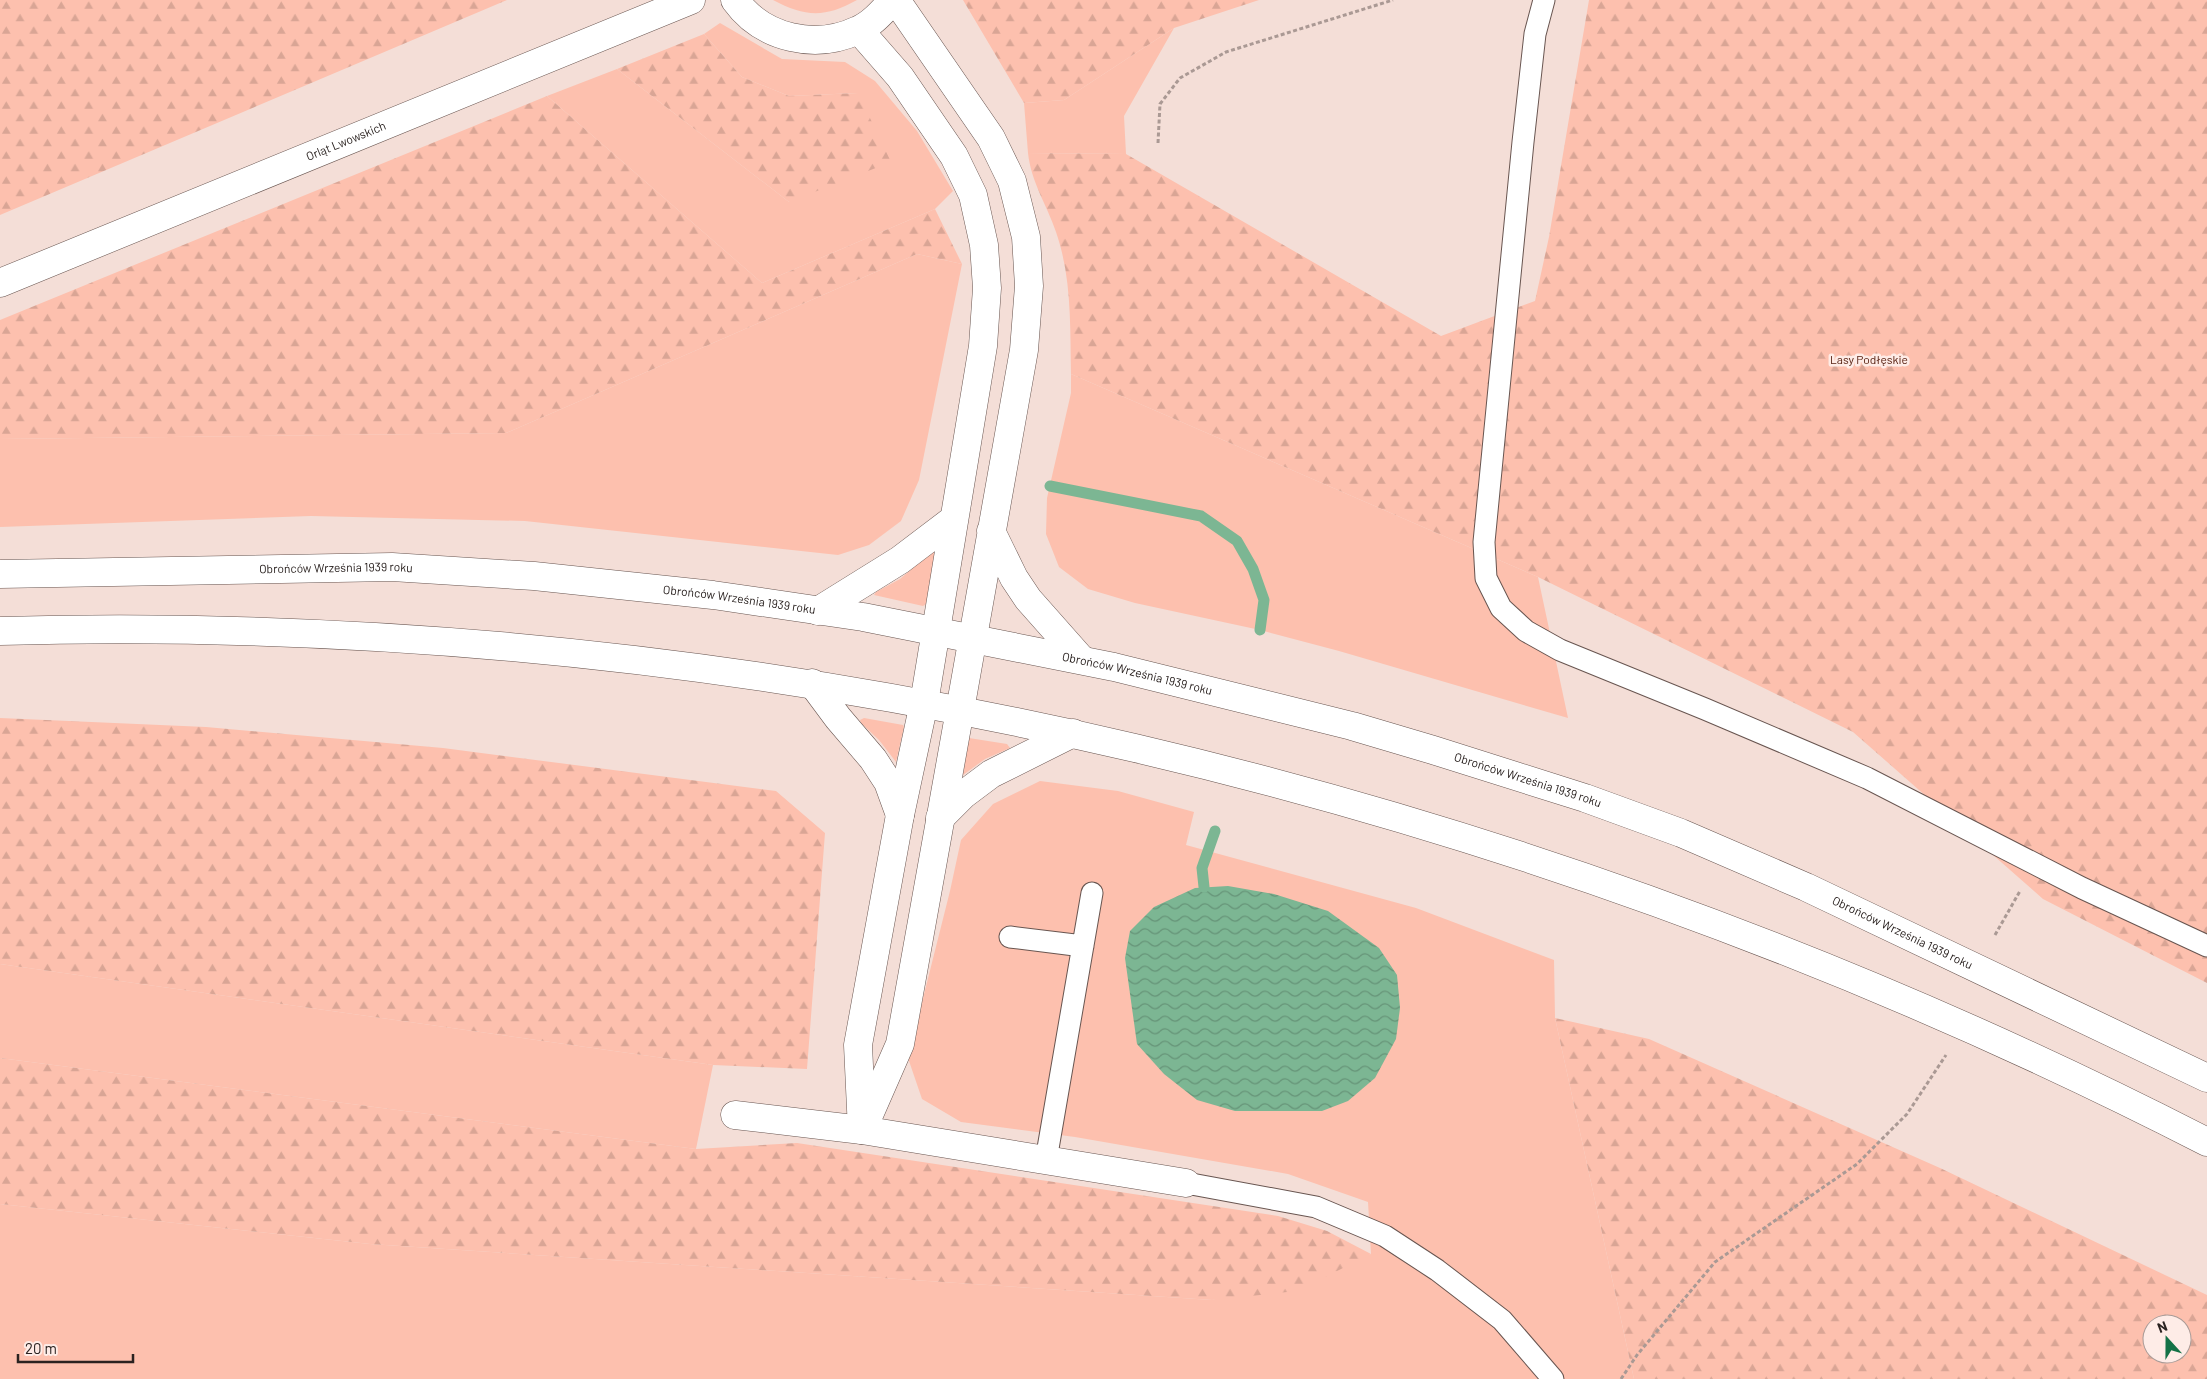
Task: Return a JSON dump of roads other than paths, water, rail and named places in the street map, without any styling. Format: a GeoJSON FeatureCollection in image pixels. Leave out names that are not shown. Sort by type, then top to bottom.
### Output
{"type":"FeatureCollection","features":[{"type":"Feature","properties":{"kind":"main road","name":"Orląt Lwowskich"},"geometry":{"type":"LineString","coordinates":[[0,283],[691,0]]}},
{"type":"Feature","properties":{"kind":"main road"},"geometry":{"type":"LineString","coordinates":[[735,0],[743,11],[769,30],[798,39],[830,40],[859,30],[879,16],[894,0],[991,138],[1012,181],[1026,237],[1029,286],[1024,350],[900,1044],[862,1130]]}},
{"type":"Feature","properties":{"kind":"main road"},"geometry":{"type":"LineString","coordinates":[[859,30],[900,77],[954,156],[973,195],[984,245],[987,288],[983,346],[966,458],[954,519],[924,703],[900,815],[858,1045],[862,1130]]}},
{"type":"Feature","properties":{"kind":"main road"},"geometry":{"type":"LineString","coordinates":[[818,611],[900,560],[954,519]]}},
{"type":"Feature","properties":{"kind":"main road"},"geometry":{"type":"LineString","coordinates":[[991,531],[1014,578],[1028,599],[1082,660]]}},
{"type":"Feature","properties":{"kind":"main road","name":"Obrońców Września 1939 roku"},"geometry":{"type":"LineString","coordinates":[[0,574],[392,567],[464,570],[534,576],[712,595],[818,611],[1082,660],[1192,685],[1379,734],[1518,776],[1681,833],[1806,888],[2207,1078]]}},
{"type":"Feature","properties":{"kind":"main road"},"geometry":{"type":"LineString","coordinates":[[0,631],[100,628],[227,629],[374,637],[600,656],[812,683],[1073,733],[1200,763],[1330,797],[1534,859],[1619,888],[1769,944],[1906,1000],[2087,1082],[2207,1142]]}},
{"type":"Feature","properties":{"kind":"main road"},"geometry":{"type":"LineString","coordinates":[[812,683],[838,718],[873,759],[888,782],[900,815]]}},
{"type":"Feature","properties":{"kind":"main road"},"geometry":{"type":"LineString","coordinates":[[940,818],[963,795],[992,774],[1073,733]]}},
{"type":"Feature","properties":{"kind":"main road"},"geometry":{"type":"LineString","coordinates":[[735,1115],[862,1130],[1186,1183]]}},
{"type":"Feature","properties":{"kind":"lane"},"geometry":{"type":"LineString","coordinates":[[1544,0],[1535,34],[1523,142],[1484,542],[1486,578],[1501,608],[1526,631],[1560,650],[1867,778],[2035,864],[2207,946]]}},
{"type":"Feature","properties":{"kind":"lane"},"geometry":{"type":"LineString","coordinates":[[1046,1160],[1092,894]]}},
{"type":"Feature","properties":{"kind":"lane"},"geometry":{"type":"LineString","coordinates":[[1010,937],[1083,946]]}},
{"type":"Feature","properties":{"kind":"lane"},"geometry":{"type":"LineString","coordinates":[[1186,1183],[1316,1207],[1385,1236],[1437,1270],[1502,1320],[1553,1379]]}},
{"type":"Feature","properties":{"kind":"water"},"geometry":{"type":"Polygon","coordinates":[[[1228,886],[1274,894],[1328,911],[1379,948],[1397,975],[1400,1008],[1396,1039],[1375,1078],[1348,1101],[1322,1111],[1235,1111],[1197,1100],[1164,1074],[1137,1044],[1125,958],[1130,931],[1154,907],[1195,888],[1228,886]]]}},
{"type":"Feature","properties":{"kind":"waterway"},"geometry":{"type":"LineString","coordinates":[[1050,486],[1201,516],[1237,541],[1253,569],[1264,600],[1260,630]]}},
{"type":"Feature","properties":{"kind":"waterway"},"geometry":{"type":"LineString","coordinates":[[1204,887],[1202,868],[1215,831]]}},
{"type":"Feature","properties":{"kind":"park label","name":"Lasy Podłęskie"},"geometry":{"type":"Point","coordinates":[1869,360]}}]}
